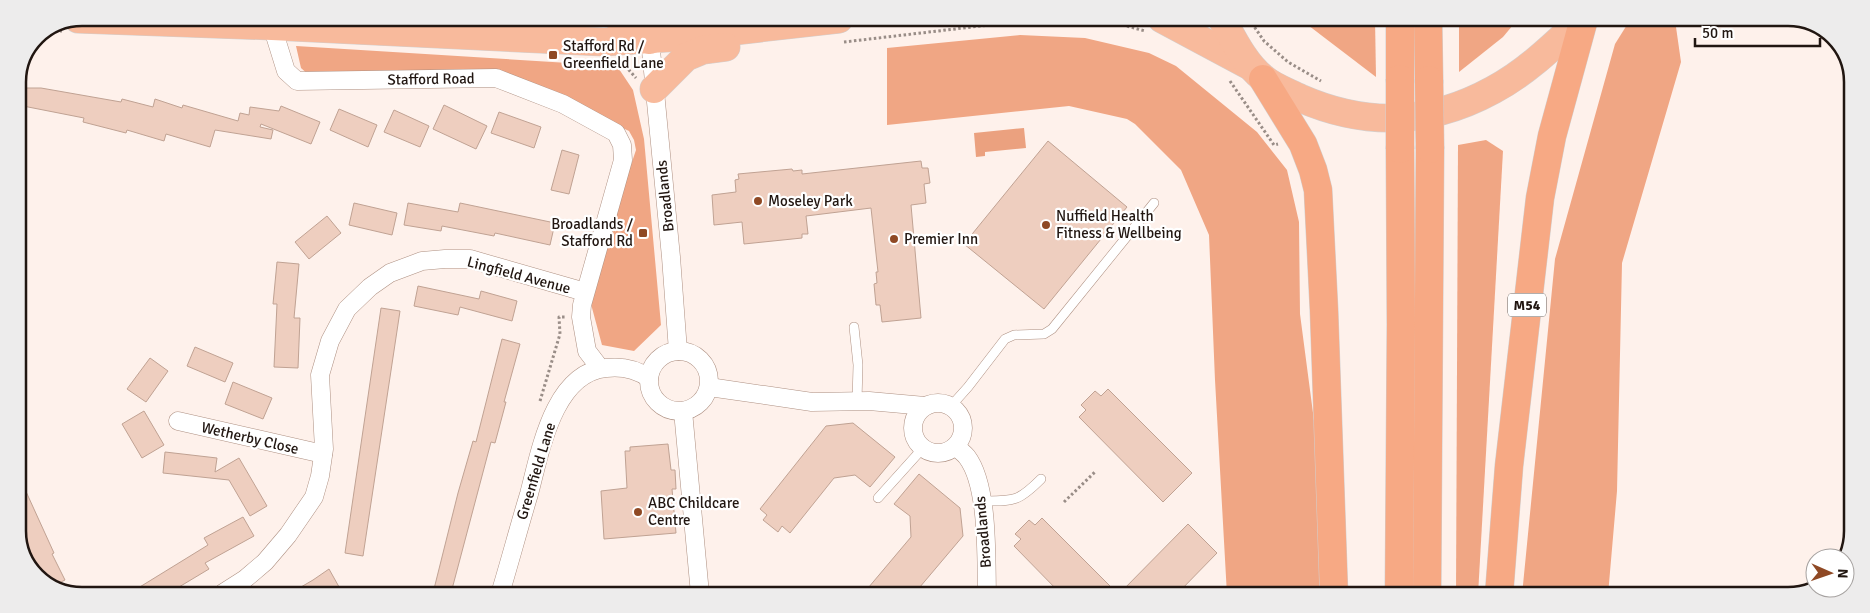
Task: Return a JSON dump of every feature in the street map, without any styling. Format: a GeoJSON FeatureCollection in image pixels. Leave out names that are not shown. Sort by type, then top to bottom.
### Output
{"type":"FeatureCollection","features":[{"type":"Feature","properties":{"kind":"highway"},"geometry":{"type":"LineString","coordinates":[[272,26],[604,42],[648,29],[836,31]]}},
{"type":"Feature","properties":{"kind":"highway"},"geometry":{"type":"LineString","coordinates":[[638,26],[645,32],[648,29]]}},
{"type":"Feature","properties":{"kind":"highway"},"geometry":{"type":"LineString","coordinates":[[654,89],[686,57],[703,50],[759,42],[817,26]]}},
{"type":"Feature","properties":{"kind":"highway"},"geometry":{"type":"LineString","coordinates":[[1156,26],[1248,75],[1323,107],[1381,119],[1414,118],[1458,106],[1492,91],[1524,71],[1576,26]]}},
{"type":"Feature","properties":{"kind":"highway"},"geometry":{"type":"LineString","coordinates":[[1225,26],[1248,75],[1298,134],[1313,170],[1318,190],[1334,587]]}},
{"type":"Feature","properties":{"kind":"highway"},"geometry":{"type":"LineString","coordinates":[[1399,587],[1402,324],[1400,26]]}},
{"type":"Feature","properties":{"kind":"highway"},"geometry":{"type":"LineString","coordinates":[[1427,587],[1430,149],[1428,26]]}},
{"type":"Feature","properties":{"kind":"highway","name":"M54"},"geometry":{"type":"LineString","coordinates":[[1500,587],[1508,466],[1540,198],[1552,136],[1581,26]]}},
{"type":"Feature","properties":{"kind":"street","name":"Stafford Road"},"geometry":{"type":"LineString","coordinates":[[272,26],[286,71],[297,81],[496,78],[563,104],[616,133],[622,145],[623,160],[585,292]]}},
{"type":"Feature","properties":{"kind":"street","name":"Broadlands"},"geometry":{"type":"LineString","coordinates":[[648,29],[671,257],[678,351]]}},
{"type":"Feature","properties":{"kind":"street","name":"Lingfield Avenue"},"geometry":{"type":"LineString","coordinates":[[232,587],[265,562],[288,534],[314,497],[320,476],[323,454],[320,375],[330,341],[346,309],[370,287],[390,273],[422,261],[445,259],[470,260],[585,292]]}},
{"type":"Feature","properties":{"kind":"street"},"geometry":{"type":"LineString","coordinates":[[585,292],[581,317],[587,351],[600,368]]}},
{"type":"Feature","properties":{"kind":"street"},"geometry":{"type":"LineString","coordinates":[[678,351],[695,356],[702,362],[709,378],[709,387],[706,396],[700,403],[683,411],[665,408],[658,403],[650,387],[650,378],[656,362],[670,353],[678,351]]}},
{"type":"Feature","properties":{"kind":"street","name":"Greenfield Lane"},"geometry":{"type":"LineString","coordinates":[[502,587],[552,417],[563,396],[577,380],[590,371],[600,368],[615,367],[637,370],[650,378]]}},
{"type":"Feature","properties":{"kind":"street"},"geometry":{"type":"LineString","coordinates":[[709,387],[812,402],[857,401],[925,406],[942,403],[951,406],[960,416],[963,425],[963,434],[956,446],[947,452],[934,453],[923,448],[913,436],[913,424],[916,415],[925,406]]}},
{"type":"Feature","properties":{"kind":"street"},"geometry":{"type":"LineString","coordinates":[[891,404],[913,432]]}},
{"type":"Feature","properties":{"kind":"street"},"geometry":{"type":"LineString","coordinates":[[683,411],[699,587]]}},
{"type":"Feature","properties":{"kind":"street","name":"Wetherby Close"},"geometry":{"type":"LineString","coordinates":[[178,421],[323,454]]}},
{"type":"Feature","properties":{"kind":"street","name":"Broadlands"},"geometry":{"type":"LineString","coordinates":[[956,446],[968,458],[983,501],[987,587]]}},
{"type":"Feature","properties":{"kind":"lane"},"geometry":{"type":"LineString","coordinates":[[951,406],[968,387],[1004,339],[1014,334],[1044,334],[1052,329],[1154,203]]}},
{"type":"Feature","properties":{"kind":"lane"},"geometry":{"type":"LineString","coordinates":[[854,327],[858,365],[857,401]]}},
{"type":"Feature","properties":{"kind":"lane"},"geometry":{"type":"LineString","coordinates":[[878,498],[923,448]]}},
{"type":"Feature","properties":{"kind":"lane"},"geometry":{"type":"LineString","coordinates":[[983,501],[1013,500],[1022,497],[1041,479]]}},
{"type":"Feature","properties":{"kind":"path"},"geometry":{"type":"LineString","coordinates":[[836,31],[930,26]]}},
{"type":"Feature","properties":{"kind":"path"},"geometry":{"type":"LineString","coordinates":[[1254,26],[1264,41],[1288,62],[1330,87],[1323,107]]}},
{"type":"Feature","properties":{"kind":"path"},"geometry":{"type":"LineString","coordinates":[[1248,75],[1274,145],[1298,134]]}},
{"type":"Feature","properties":{"kind":"path"},"geometry":{"type":"LineString","coordinates":[[552,417],[536,413],[560,334],[558,317],[581,317]]}},
{"type":"Feature","properties":{"kind":"path"},"geometry":{"type":"LineString","coordinates":[[1064,502],[1096,471]]}},
{"type":"Feature","properties":{"kind":"shaded area"},"geometry":{"type":"Polygon","coordinates":[[[1309,26],[1375,26],[1376,77],[1309,26]]]}},
{"type":"Feature","properties":{"kind":"shaded area"},"geometry":{"type":"Polygon","coordinates":[[[1459,26],[1512,26],[1503,37],[1459,72],[1459,26]]]}},
{"type":"Feature","properties":{"kind":"shaded area"},"geometry":{"type":"Polygon","coordinates":[[[1626,26],[1676,26],[1681,62],[1622,263],[1617,491],[1609,587],[1523,587],[1555,259],[1615,44],[1626,26]]]}},
{"type":"Feature","properties":{"kind":"shaded area"},"geometry":{"type":"Polygon","coordinates":[[[1020,35],[1085,38],[1149,53],[1176,66],[1257,132],[1287,170],[1299,222],[1300,314],[1318,451],[1323,587],[1227,587],[1209,235],[1181,170],[1135,124],[1127,119],[1069,106],[887,125],[887,48],[1020,35]]]}},
{"type":"Feature","properties":{"kind":"shaded area"},"geometry":{"type":"Polygon","coordinates":[[[296,46],[617,66],[633,90],[644,139],[661,325],[634,351],[602,345],[588,293],[636,150],[634,140],[629,131],[509,75],[312,78],[301,68],[296,46]]]}},
{"type":"Feature","properties":{"kind":"shaded area"},"geometry":{"type":"Polygon","coordinates":[[[1024,128],[1026,148],[985,152],[985,156],[976,157],[974,133],[1024,128]]]}},
{"type":"Feature","properties":{"kind":"shaded area"},"geometry":{"type":"Polygon","coordinates":[[[1486,140],[1503,151],[1478,587],[1456,587],[1458,145],[1486,140]]]}},
{"type":"Feature","properties":{"kind":"building"},"geometry":{"type":"Polygon","coordinates":[[[26,88],[41,88],[121,102],[122,99],[153,107],[155,99],[182,108],[183,105],[238,121],[240,113],[249,115],[250,107],[279,111],[281,106],[320,122],[311,144],[261,124],[260,127],[273,130],[271,139],[215,130],[210,147],[166,134],[164,141],[127,130],[126,133],[83,122],[84,118],[26,107],[26,88]]]}},
{"type":"Feature","properties":{"kind":"building"},"geometry":{"type":"Polygon","coordinates":[[[444,105],[487,126],[476,149],[433,129],[444,105]]]}},
{"type":"Feature","properties":{"kind":"building"},"geometry":{"type":"Polygon","coordinates":[[[339,109],[377,125],[368,147],[330,130],[339,109]]]}},
{"type":"Feature","properties":{"kind":"building"},"geometry":{"type":"Polygon","coordinates":[[[394,110],[429,126],[420,147],[384,132],[394,110]]]}},
{"type":"Feature","properties":{"kind":"building"},"geometry":{"type":"Polygon","coordinates":[[[499,112],[541,127],[534,148],[491,133],[499,112]]]}},
{"type":"Feature","properties":{"kind":"building","name":"Nuffield Health Fitness & Wellbeing"},"geometry":{"type":"Polygon","coordinates":[[[1048,141],[1127,207],[1044,309],[964,244],[1048,141]]]}},
{"type":"Feature","properties":{"kind":"building"},"geometry":{"type":"Polygon","coordinates":[[[562,150],[579,155],[569,194],[551,190],[562,150]]]}},
{"type":"Feature","properties":{"kind":"building","name":"Premier Inn"},"geometry":{"type":"Polygon","coordinates":[[[921,161],[922,168],[928,168],[930,183],[924,184],[926,203],[911,205],[921,318],[882,322],[880,305],[876,305],[874,284],[877,283],[876,272],[878,272],[871,208],[806,216],[808,234],[802,234],[802,238],[744,244],[742,222],[714,225],[712,195],[736,192],[735,180],[739,179],[738,174],[792,169],[793,171],[802,170],[802,174],[921,161]]]}},
{"type":"Feature","properties":{"kind":"building"},"geometry":{"type":"Polygon","coordinates":[[[354,203],[397,213],[392,235],[349,225],[354,203]]]}},
{"type":"Feature","properties":{"kind":"building"},"geometry":{"type":"Polygon","coordinates":[[[408,203],[458,212],[460,203],[555,223],[550,245],[495,233],[494,236],[442,226],[441,231],[404,225],[408,203]]]}},
{"type":"Feature","properties":{"kind":"building"},"geometry":{"type":"Polygon","coordinates":[[[327,216],[341,233],[309,259],[295,242],[327,216]]]}},
{"type":"Feature","properties":{"kind":"building"},"geometry":{"type":"Polygon","coordinates":[[[277,262],[299,264],[294,318],[300,318],[298,368],[274,367],[277,304],[273,304],[277,262]]]}},
{"type":"Feature","properties":{"kind":"building"},"geometry":{"type":"Polygon","coordinates":[[[418,286],[479,299],[481,291],[517,301],[512,321],[460,307],[458,315],[414,306],[418,286]]]}},
{"type":"Feature","properties":{"kind":"building"},"geometry":{"type":"Polygon","coordinates":[[[381,308],[400,311],[363,556],[345,553],[381,308]]]}},
{"type":"Feature","properties":{"kind":"building"},"geometry":{"type":"Polygon","coordinates":[[[502,339],[520,344],[495,443],[491,442],[453,587],[434,587],[458,493],[473,441],[476,442],[502,339]]]}},
{"type":"Feature","properties":{"kind":"building"},"geometry":{"type":"Polygon","coordinates":[[[195,347],[233,363],[225,382],[187,366],[195,347]]]}},
{"type":"Feature","properties":{"kind":"building"},"geometry":{"type":"Polygon","coordinates":[[[150,358],[168,371],[146,402],[127,389],[150,358]]]}},
{"type":"Feature","properties":{"kind":"building"},"geometry":{"type":"Polygon","coordinates":[[[233,382],[272,398],[263,419],[225,404],[233,382]]]}},
{"type":"Feature","properties":{"kind":"building"},"geometry":{"type":"Polygon","coordinates":[[[1108,389],[1192,473],[1163,502],[1079,417],[1086,410],[1081,405],[1095,391],[1101,396],[1108,389]]]}},
{"type":"Feature","properties":{"kind":"building"},"geometry":{"type":"Polygon","coordinates":[[[144,411],[164,445],[142,458],[122,424],[144,411]]]}},
{"type":"Feature","properties":{"kind":"building"},"geometry":{"type":"Polygon","coordinates":[[[853,423],[895,457],[870,487],[855,475],[834,478],[790,533],[782,526],[778,532],[763,520],[767,515],[760,509],[826,426],[853,423]]]}},
{"type":"Feature","properties":{"kind":"building","name":"ABC Childcare Centre"},"geometry":{"type":"Polygon","coordinates":[[[668,444],[671,470],[675,470],[676,489],[672,489],[676,533],[604,539],[601,491],[627,488],[625,451],[630,451],[630,447],[668,444]]]}},
{"type":"Feature","properties":{"kind":"building"},"geometry":{"type":"Polygon","coordinates":[[[165,452],[217,458],[215,472],[239,458],[267,506],[250,516],[229,480],[163,473],[165,452]]]}},
{"type":"Feature","properties":{"kind":"building"},"geometry":{"type":"Polygon","coordinates":[[[919,474],[960,508],[963,536],[920,587],[869,587],[911,537],[910,516],[894,504],[919,474]]]}},
{"type":"Feature","properties":{"kind":"building"},"geometry":{"type":"Polygon","coordinates":[[[26,492],[54,553],[52,554],[65,580],[61,582],[45,573],[34,559],[26,534],[26,492]]]}},
{"type":"Feature","properties":{"kind":"building"},"geometry":{"type":"Polygon","coordinates":[[[243,517],[254,536],[205,563],[209,569],[179,587],[140,587],[208,545],[204,538],[243,517]]]}},
{"type":"Feature","properties":{"kind":"building"},"geometry":{"type":"Polygon","coordinates":[[[1042,518],[1111,587],[1054,587],[1014,546],[1021,539],[1015,534],[1029,520],[1035,525],[1042,518]]]}},
{"type":"Feature","properties":{"kind":"building"},"geometry":{"type":"Polygon","coordinates":[[[1188,524],[1217,553],[1184,587],[1126,587],[1188,524]]]}},
{"type":"Feature","properties":{"kind":"building"},"geometry":{"type":"Polygon","coordinates":[[[329,569],[339,587],[301,587],[329,569]]]}},
{"type":"Feature","properties":{"kind":"place","name":"Stafford Rd / Greenfield Lane"},"geometry":{"type":"Point","coordinates":[553,55]}},
{"type":"Feature","properties":{"kind":"place","name":"Moseley Park"},"geometry":{"type":"Point","coordinates":[758,201]}},
{"type":"Feature","properties":{"kind":"place","name":"Nuffield Health Fitness & Wellbeing"},"geometry":{"type":"Point","coordinates":[1046,225]}},
{"type":"Feature","properties":{"kind":"place","name":"Broadlands / Stafford Rd"},"geometry":{"type":"Point","coordinates":[643,233]}},
{"type":"Feature","properties":{"kind":"place","name":"Premier Inn"},"geometry":{"type":"Point","coordinates":[894,239]}},
{"type":"Feature","properties":{"kind":"place","name":"ABC Childcare Centre"},"geometry":{"type":"Point","coordinates":[638,512]}}]}
